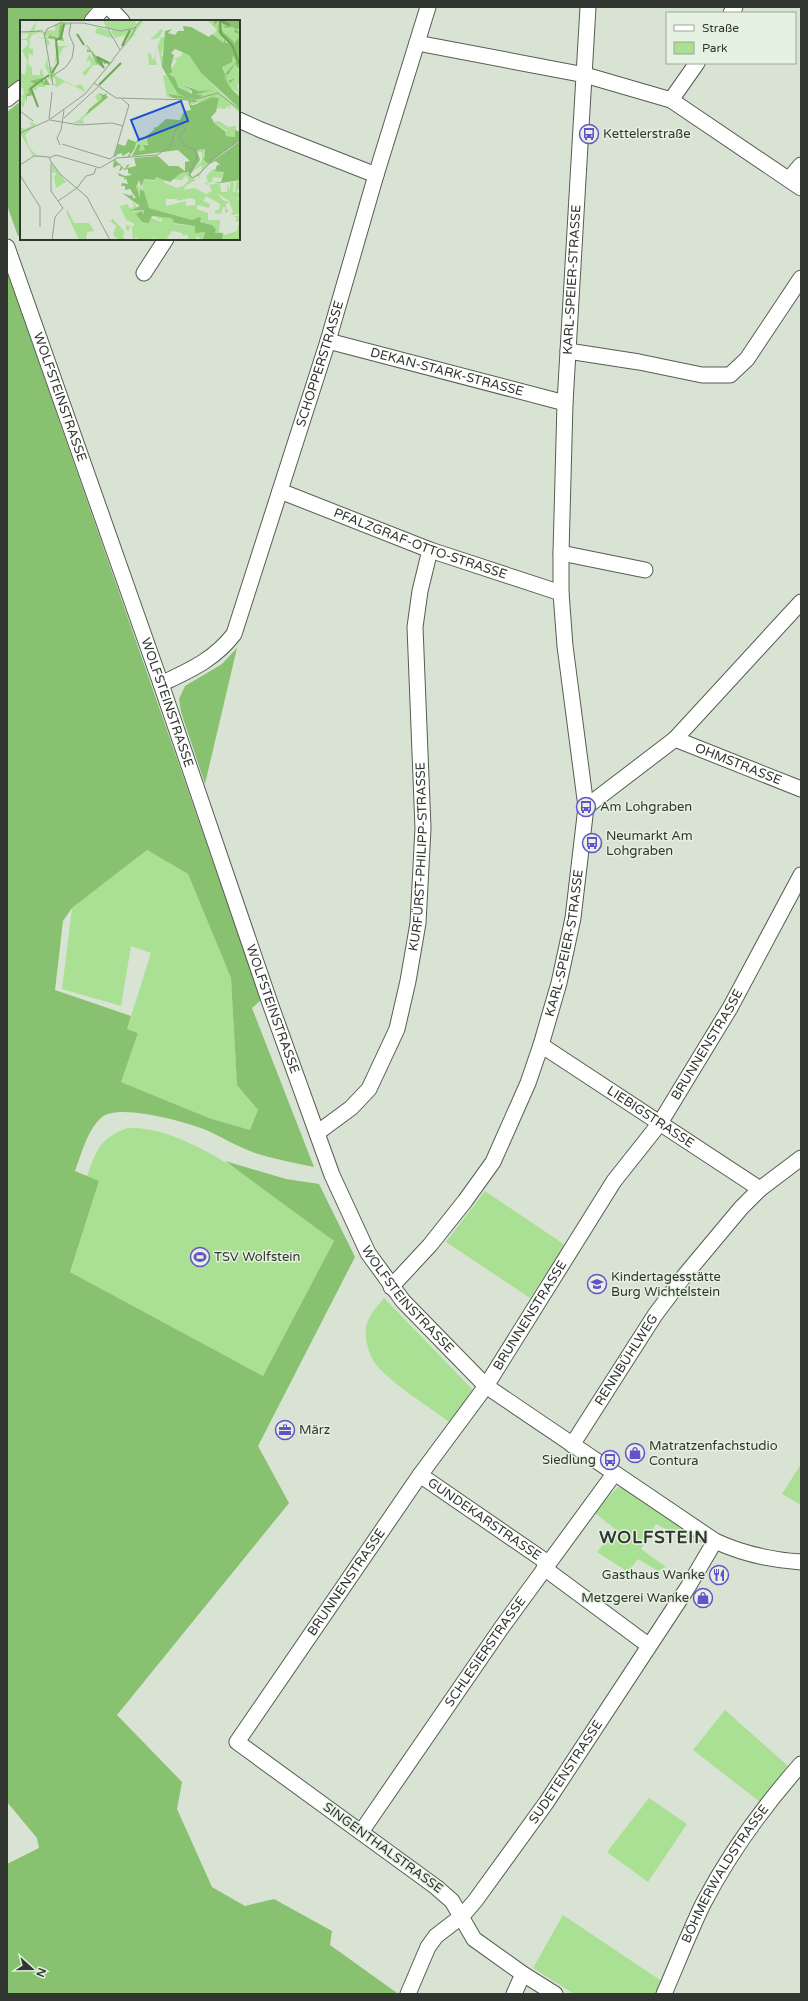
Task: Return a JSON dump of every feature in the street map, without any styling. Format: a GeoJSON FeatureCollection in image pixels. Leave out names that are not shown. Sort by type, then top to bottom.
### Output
{"type":"FeatureCollection","features":[{"type":"Feature","properties":{"kind":"street"},"geometry":{"type":"LineString","coordinates":[[93,20],[104,7]]}},
{"type":"Feature","properties":{"kind":"street"},"geometry":{"type":"LineString","coordinates":[[109,7],[121,20]]}},
{"type":"Feature","properties":{"kind":"street","name":"SCHOPPERSTRASSE"},"geometry":{"type":"LineString","coordinates":[[161,684],[211,658],[223,648],[234,634],[328,341],[376,175],[428,7]]}},
{"type":"Feature","properties":{"kind":"street","name":"KARL-SPEIER-STRASSE"},"geometry":{"type":"LineString","coordinates":[[390,1286],[430,1245],[465,1201],[493,1162],[528,1083],[541,1045],[574,918],[586,807],[565,646],[561,593],[565,404],[588,7]]}},
{"type":"Feature","properties":{"kind":"street"},"geometry":{"type":"LineString","coordinates":[[417,43],[585,75],[671,100],[795,183],[801,165]]}},
{"type":"Feature","properties":{"kind":"street"},"geometry":{"type":"LineString","coordinates":[[671,100],[696,64]]}},
{"type":"Feature","properties":{"kind":"street"},"geometry":{"type":"LineString","coordinates":[[7,99],[20,89]]}},
{"type":"Feature","properties":{"kind":"street"},"geometry":{"type":"LineString","coordinates":[[240,120],[376,175]]}},
{"type":"Feature","properties":{"kind":"street"},"geometry":{"type":"LineString","coordinates":[[144,274],[165,240]]}},
{"type":"Feature","properties":{"kind":"street","name":"WOLFSTEINSTRASSE"},"geometry":{"type":"LineString","coordinates":[[7,247],[161,684],[261,977],[332,1175],[368,1253],[390,1286],[422,1323],[486,1386],[715,1542],[767,1559],[801,1562]]}},
{"type":"Feature","properties":{"kind":"street"},"geometry":{"type":"LineString","coordinates":[[568,351],[639,362],[702,375],[730,375],[747,358],[801,278]]}},
{"type":"Feature","properties":{"kind":"street","name":"DEKAN-STARK-STRASSE"},"geometry":{"type":"LineString","coordinates":[[328,341],[565,404]]}},
{"type":"Feature","properties":{"kind":"street","name":"PFALZGRAF-OTTO-STRASSE"},"geometry":{"type":"LineString","coordinates":[[280,491],[430,550],[561,593]]}},
{"type":"Feature","properties":{"kind":"street","name":"KURFÜRST-PHILIPP-STRASSE"},"geometry":{"type":"LineString","coordinates":[[317,1133],[352,1108],[369,1089],[397,1029],[408,981],[418,923],[423,828],[415,627],[420,591],[430,550]]}},
{"type":"Feature","properties":{"kind":"street"},"geometry":{"type":"LineString","coordinates":[[562,553],[645,570]]}},
{"type":"Feature","properties":{"kind":"street"},"geometry":{"type":"LineString","coordinates":[[586,807],[675,739],[801,602]]}},
{"type":"Feature","properties":{"kind":"street","name":"OHMSTRASSE"},"geometry":{"type":"LineString","coordinates":[[675,739],[801,789]]}},
{"type":"Feature","properties":{"kind":"street","name":"BRUNNENSTRASSE"},"geometry":{"type":"LineString","coordinates":[[237,1742],[420,1475],[486,1386],[614,1181],[660,1123],[730,1008],[801,875]]}},
{"type":"Feature","properties":{"kind":"street","name":"LIEBIGSTRASSE"},"geometry":{"type":"LineString","coordinates":[[541,1045],[760,1189]]}},
{"type":"Feature","properties":{"kind":"street","name":"RENNBÜHLWEG"},"geometry":{"type":"LineString","coordinates":[[572,1445],[655,1315],[718,1235],[760,1189],[801,1158]]}},
{"type":"Feature","properties":{"kind":"street","name":"SCHLESIERSTRASSE"},"geometry":{"type":"LineString","coordinates":[[361,1832],[546,1566],[614,1474]]}},
{"type":"Feature","properties":{"kind":"street","name":"GUNDEKARSTRASSE"},"geometry":{"type":"LineString","coordinates":[[420,1475],[546,1566],[648,1645]]}},
{"type":"Feature","properties":{"kind":"street","name":"SUDETENSTRASSE"},"geometry":{"type":"LineString","coordinates":[[408,1994],[420,1964],[436,1936],[462,1916],[487,1886],[546,1803],[648,1645],[688,1587],[715,1542]]}},
{"type":"Feature","properties":{"kind":"street","name":"SINGENTHALSTRASSE"},"geometry":{"type":"LineString","coordinates":[[237,1742],[436,1886],[452,1901],[474,1939],[523,1974],[555,1994]]}},
{"type":"Feature","properties":{"kind":"street","name":"BÖHMERWALDSTRASSE"},"geometry":{"type":"LineString","coordinates":[[664,1994],[701,1910],[716,1881],[733,1854],[784,1782],[801,1764]]}},
{"type":"Feature","properties":{"kind":"street"},"geometry":{"type":"LineString","coordinates":[[514,1994],[523,1974]]}},
{"type":"Feature","properties":{"kind":"green space"},"geometry":{"type":"Polygon","coordinates":[[[7,7],[92,7],[83,20],[20,20],[20,80],[7,88],[7,7]]]}},
{"type":"Feature","properties":{"kind":"green space"},"geometry":{"type":"Polygon","coordinates":[[[20,102],[20,235],[18,236],[7,205],[7,112],[20,102]]]}},
{"type":"Feature","properties":{"kind":"green space"},"geometry":{"type":"Polygon","coordinates":[[[7,271],[261,1000],[252,1008],[314,1167],[255,1153],[206,1130],[169,1119],[137,1113],[111,1113],[102,1117],[92,1128],[75,1171],[99,1181],[70,1272],[263,1376],[334,1241],[225,1161],[286,1179],[319,1184],[355,1257],[258,1446],[289,1503],[117,1715],[182,1782],[177,1809],[212,1887],[245,1906],[274,1899],[332,1931],[330,1945],[397,1993],[7,1994],[7,1864],[39,1848],[37,1838],[7,1802],[7,271]],[[147,850],[72,908],[63,921],[55,990],[131,1016],[127,1029],[138,1033],[121,1082],[209,1118],[250,1130],[258,1110],[237,1085],[231,978],[188,874],[147,850]]]}},
{"type":"Feature","properties":{"kind":"green space"},"geometry":{"type":"Polygon","coordinates":[[[237,648],[205,784],[181,712],[179,699],[185,686],[222,664],[237,648]]]}},
{"type":"Feature","properties":{"kind":"green space"},"geometry":{"type":"Polygon","coordinates":[[[147,850],[188,874],[231,978],[237,1084],[258,1110],[250,1130],[209,1118],[121,1082],[138,1033],[127,1029],[151,953],[131,946],[121,1006],[62,989],[72,908],[147,850]]]}},
{"type":"Feature","properties":{"kind":"green space","name":"TSV Wolfstein"},"geometry":{"type":"Polygon","coordinates":[[[128,1128],[154,1130],[181,1139],[208,1152],[263,1188],[334,1241],[263,1376],[70,1272],[99,1181],[87,1176],[100,1146],[111,1136],[128,1128]]]}},
{"type":"Feature","properties":{"kind":"green space"},"geometry":{"type":"Polygon","coordinates":[[[485,1191],[565,1245],[530,1298],[446,1242],[485,1191]]]}},
{"type":"Feature","properties":{"kind":"green space"},"geometry":{"type":"Polygon","coordinates":[[[384,1298],[473,1390],[452,1424],[394,1382],[372,1359],[367,1343],[366,1327],[371,1315],[384,1298]]]}},
{"type":"Feature","properties":{"kind":"green space"},"geometry":{"type":"Polygon","coordinates":[[[801,1464],[801,1505],[782,1494],[801,1464]]]}},
{"type":"Feature","properties":{"kind":"green space"},"geometry":{"type":"Polygon","coordinates":[[[618,1487],[627,1489],[697,1537],[695,1544],[656,1524],[641,1549],[666,1567],[658,1571],[638,1559],[628,1572],[597,1552],[615,1529],[595,1513],[618,1487]]]}},
{"type":"Feature","properties":{"kind":"green space"},"geometry":{"type":"Polygon","coordinates":[[[725,1710],[788,1766],[760,1802],[693,1750],[725,1710]]]}},
{"type":"Feature","properties":{"kind":"green space"},"geometry":{"type":"Polygon","coordinates":[[[649,1798],[687,1824],[648,1882],[607,1852],[649,1798]]]}},
{"type":"Feature","properties":{"kind":"green space"},"geometry":{"type":"Polygon","coordinates":[[[563,1915],[663,1982],[658,1994],[574,1994],[533,1968],[563,1915]]]}},
{"type":"Feature","properties":{"kind":"place","name":"Kettelerstraße"},"geometry":{"type":"Point","coordinates":[589,134]}},
{"type":"Feature","properties":{"kind":"place","name":"Am Lohgraben"},"geometry":{"type":"Point","coordinates":[586,807]}},
{"type":"Feature","properties":{"kind":"place","name":"Neumarkt Am Lohgraben"},"geometry":{"type":"Point","coordinates":[592,843]}},
{"type":"Feature","properties":{"kind":"place","name":"TSV Wolfstein"},"geometry":{"type":"Point","coordinates":[200,1257]}},
{"type":"Feature","properties":{"kind":"place","name":"Kindertagesstätte Burg Wichtelstein"},"geometry":{"type":"Point","coordinates":[597,1284]}},
{"type":"Feature","properties":{"kind":"place","name":"März"},"geometry":{"type":"Point","coordinates":[285,1430]}},
{"type":"Feature","properties":{"kind":"place","name":"Matratzenfachstudio Contura"},"geometry":{"type":"Point","coordinates":[635,1453]}},
{"type":"Feature","properties":{"kind":"place","name":"Siedlung"},"geometry":{"type":"Point","coordinates":[610,1460]}},
{"type":"Feature","properties":{"kind":"place","name":"Gasthaus Wanke"},"geometry":{"type":"Point","coordinates":[719,1575]}},
{"type":"Feature","properties":{"kind":"place","name":"Metzgerei Wanke"},"geometry":{"type":"Point","coordinates":[703,1598]}},
{"type":"Feature","properties":{"kind":"district","name":"WOLFSTEIN"},"geometry":{"type":"Point","coordinates":[654,1537]}}]}
